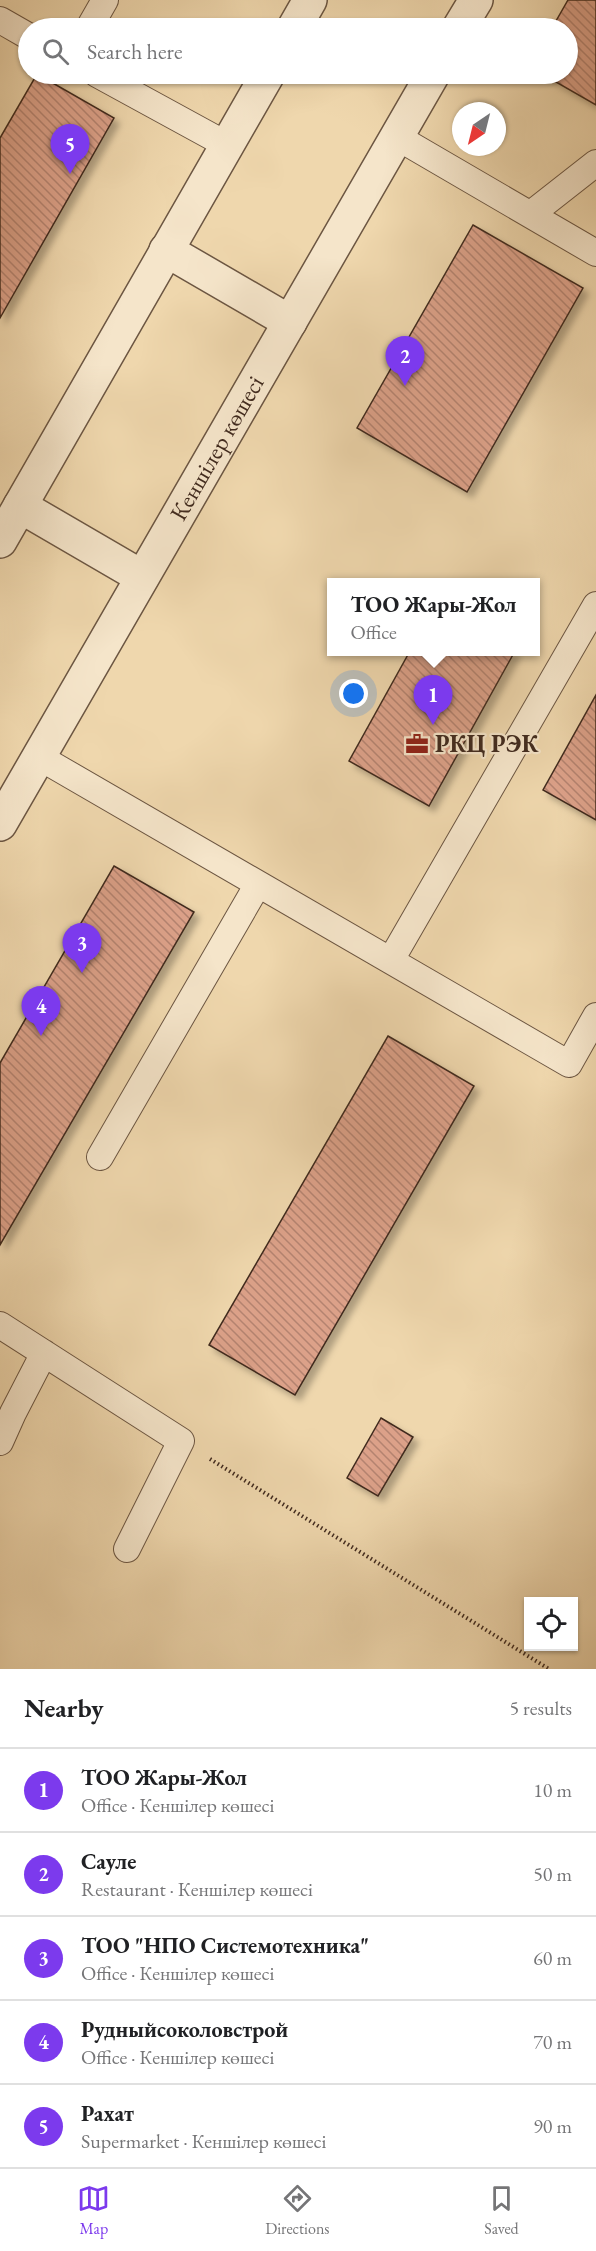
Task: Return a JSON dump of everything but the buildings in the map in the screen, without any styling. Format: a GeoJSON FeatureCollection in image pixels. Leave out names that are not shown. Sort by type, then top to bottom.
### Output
{"type":"FeatureCollection","features":[{"type":"Feature","properties":{"kind":"street"},"geometry":{"type":"LineString","coordinates":[[300,18],[310,0]]}},
{"type":"Feature","properties":{"kind":"street"},"geometry":{"type":"LineString","coordinates":[[465,18],[476,0]]}},
{"type":"Feature","properties":{"kind":"street"},"geometry":{"type":"LineString","coordinates":[[0,542],[262,84]]}},
{"type":"Feature","properties":{"kind":"street","name":"Кеншілер көшесі"},"geometry":{"type":"LineString","coordinates":[[0,824],[427,84]]}},
{"type":"Feature","properties":{"kind":"street"},"geometry":{"type":"LineString","coordinates":[[166,250],[290,322]]}},
{"type":"Feature","properties":{"kind":"street"},"geometry":{"type":"LineString","coordinates":[[20,506],[142,577]]}},
{"type":"Feature","properties":{"kind":"lane"},"geometry":{"type":"LineString","coordinates":[[95,18],[105,0]]}},
{"type":"Feature","properties":{"kind":"lane"},"geometry":{"type":"LineString","coordinates":[[115,84],[227,145]]}},
{"type":"Feature","properties":{"kind":"lane"},"geometry":{"type":"LineString","coordinates":[[397,137],[596,253]]}},
{"type":"Feature","properties":{"kind":"lane"},"geometry":{"type":"LineString","coordinates":[[531,214],[596,163]]}},
{"type":"Feature","properties":{"kind":"lane"},"geometry":{"type":"LineString","coordinates":[[391,960],[596,604]]}},
{"type":"Feature","properties":{"kind":"lane"},"geometry":{"type":"LineString","coordinates":[[39,757],[569,1064],[596,1016]]}},
{"type":"Feature","properties":{"kind":"lane"},"geometry":{"type":"LineString","coordinates":[[100,1157],[258,884]]}},
{"type":"Feature","properties":{"kind":"lane"},"geometry":{"type":"LineString","coordinates":[[0,1325],[182,1442],[127,1549]]}},
{"type":"Feature","properties":{"kind":"lane"},"geometry":{"type":"LineString","coordinates":[[0,1442],[44,1353]]}},
{"type":"Feature","properties":{"kind":"path"},"geometry":{"type":"LineString","coordinates":[[182,1442],[549,1669]]}},
{"type":"Feature","properties":{"kind":"place","name":"Рахат"},"geometry":{"type":"Point","coordinates":[70,174]}},
{"type":"Feature","properties":{"kind":"place","name":"Сауле"},"geometry":{"type":"Point","coordinates":[405,386]}},
{"type":"Feature","properties":{"kind":"place","name":"ТОО Жары-Жол"},"geometry":{"type":"Point","coordinates":[433,725]}},
{"type":"Feature","properties":{"kind":"place","name":"РКЦ РЭК"},"geometry":{"type":"Point","coordinates":[417,744]}},
{"type":"Feature","properties":{"kind":"place","name":"ТОО \"НПО Системотехника\""},"geometry":{"type":"Point","coordinates":[82,973]}},
{"type":"Feature","properties":{"kind":"place","name":"Рудныйсоколовстрой"},"geometry":{"type":"Point","coordinates":[41,1036]}}]}
